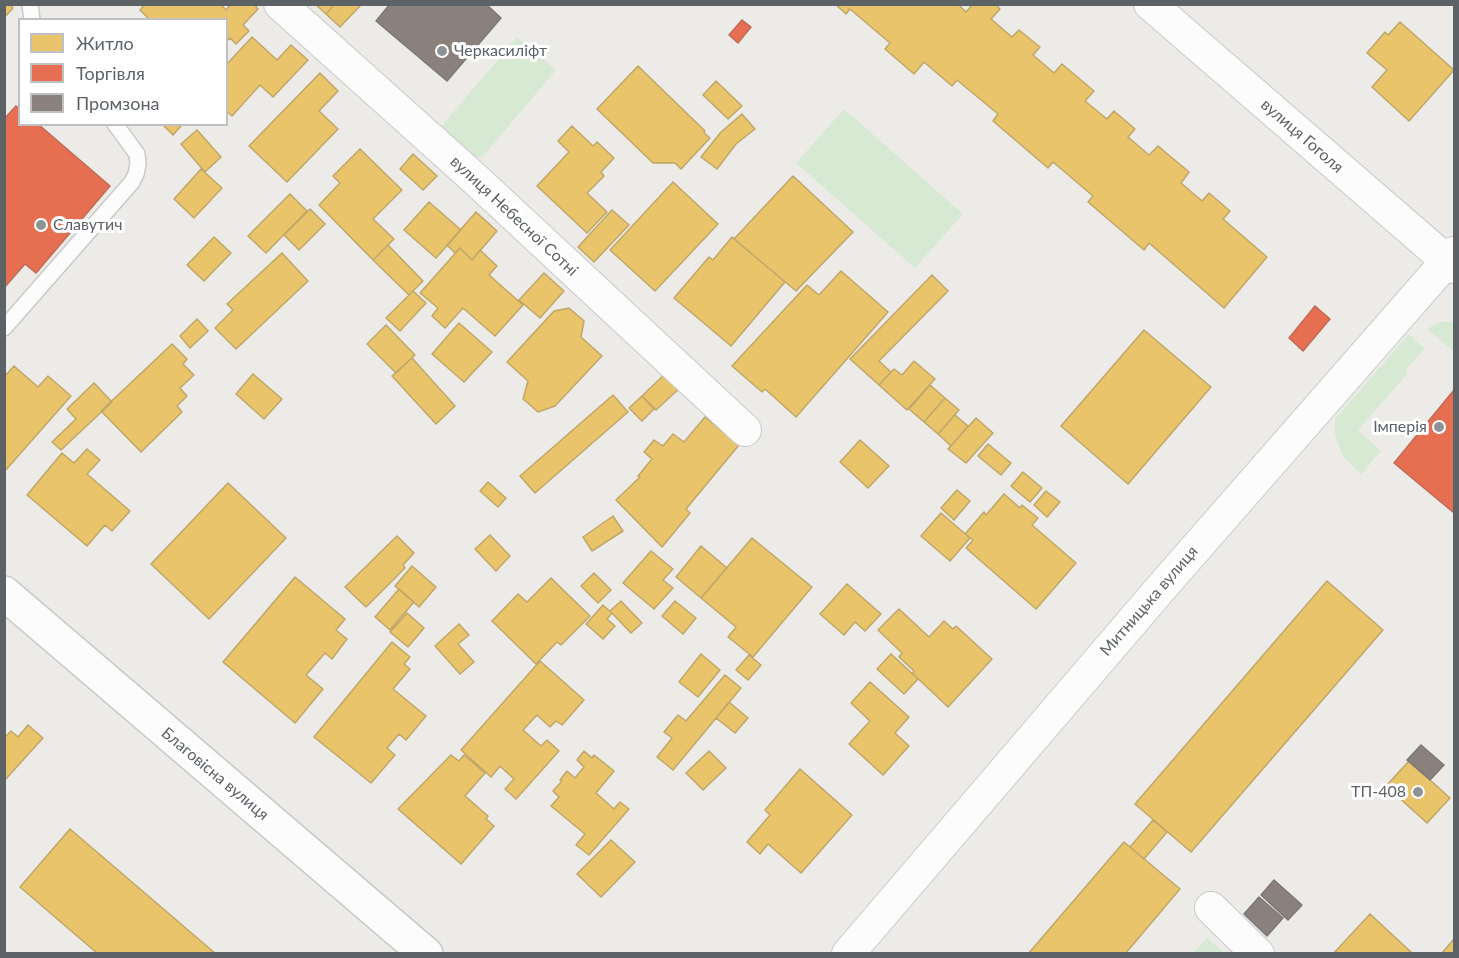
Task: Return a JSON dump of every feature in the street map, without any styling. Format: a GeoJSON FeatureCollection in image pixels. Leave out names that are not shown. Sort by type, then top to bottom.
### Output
{"type":"FeatureCollection","features":[{"type":"Feature","properties":{"kind":"main road","name":"Благовісна вулиця"},"geometry":{"type":"LineString","coordinates":[[4,593],[426,954]]}},
{"type":"Feature","properties":{"kind":"street","name":"вулиця Небесної Сотні"},"geometry":{"type":"LineString","coordinates":[[280,4],[474,178],[745,430]]}},
{"type":"Feature","properties":{"kind":"street","name":"вулиця Гоголя"},"geometry":{"type":"LineString","coordinates":[[1150,4],[1452,260]]}},
{"type":"Feature","properties":{"kind":"street","name":"Митницька вулиця"},"geometry":{"type":"LineString","coordinates":[[848,954],[1174,573],[1452,260]]}},
{"type":"Feature","properties":{"kind":"street"},"geometry":{"type":"LineString","coordinates":[[1211,908],[1258,954]]}},
{"type":"Feature","properties":{"kind":"lane"},"geometry":{"type":"LineString","coordinates":[[4,327],[132,182],[138,164],[137,154],[116,126]]}},
{"type":"Feature","properties":{"kind":"green space"},"geometry":{"type":"Polygon","coordinates":[[[517,37],[556,70],[484,155],[476,158],[440,128],[517,37]]]}},
{"type":"Feature","properties":{"kind":"green space"},"geometry":{"type":"Polygon","coordinates":[[[844,109],[963,214],[915,268],[796,163],[844,109]]]}},
{"type":"Feature","properties":{"kind":"green space"},"geometry":{"type":"Polygon","coordinates":[[[1439,322],[1454,322],[1454,352],[1427,329],[1439,322]]]}},
{"type":"Feature","properties":{"kind":"green space"},"geometry":{"type":"Polygon","coordinates":[[[1409,334],[1425,349],[1406,369],[1407,374],[1358,430],[1381,451],[1361,475],[1344,457],[1338,445],[1335,419],[1409,334]]]}},
{"type":"Feature","properties":{"kind":"green space"},"geometry":{"type":"Polygon","coordinates":[[[1207,938],[1224,953],[1193,953],[1207,938]]]}},
{"type":"Feature","properties":{"kind":"building: Житло"},"geometry":{"type":"Polygon","coordinates":[[[4,4],[9,4],[13,8],[4,18],[4,4]]]}},
{"type":"Feature","properties":{"kind":"building: Житло"},"geometry":{"type":"Polygon","coordinates":[[[145,4],[220,4],[226,10],[231,4],[254,4],[258,9],[243,25],[249,31],[236,44],[230,38],[228,40],[228,18],[148,18],[140,10],[145,4]]]}},
{"type":"Feature","properties":{"kind":"building: Житло"},"geometry":{"type":"Polygon","coordinates":[[[315,4],[335,4],[326,14],[315,4]]]}},
{"type":"Feature","properties":{"kind":"building: Житло"},"geometry":{"type":"Polygon","coordinates":[[[335,4],[362,4],[340,27],[326,14],[335,4]]]}},
{"type":"Feature","properties":{"kind":"building: Житло"},"geometry":{"type":"Polygon","coordinates":[[[835,4],[958,4],[966,12],[973,4],[995,4],[1000,9],[991,19],[1012,37],[1019,30],[1040,47],[1033,55],[1054,73],[1062,64],[1094,91],[1085,101],[1107,119],[1114,111],[1135,129],[1128,137],[1149,155],[1158,146],[1189,172],[1181,183],[1202,201],[1209,193],[1230,211],[1223,219],[1267,257],[1224,308],[1149,243],[1144,250],[1088,202],[1093,196],[1053,162],[1048,168],[993,121],[998,114],[957,80],[952,86],[924,62],[914,74],[885,49],[890,43],[850,9],[846,14],[835,4]]]}},
{"type":"Feature","properties":{"kind":"building: Житло"},"geometry":{"type":"Polygon","coordinates":[[[1400,22],[1454,70],[1409,121],[1372,87],[1387,70],[1367,53],[1385,32],[1388,35],[1400,22]]]}},
{"type":"Feature","properties":{"kind":"building: Житло"},"geometry":{"type":"Polygon","coordinates":[[[252,37],[277,60],[291,45],[308,60],[273,97],[260,85],[232,116],[228,113],[228,63],[252,37]]]}},
{"type":"Feature","properties":{"kind":"building: Житло"},"geometry":{"type":"Polygon","coordinates":[[[638,66],[710,138],[681,169],[675,163],[653,163],[597,109],[638,66]]]}},
{"type":"Feature","properties":{"kind":"building: Житло"},"geometry":{"type":"Polygon","coordinates":[[[320,73],[338,91],[319,111],[338,129],[287,182],[249,146],[320,73]]]}},
{"type":"Feature","properties":{"kind":"building: Житло"},"geometry":{"type":"Polygon","coordinates":[[[716,81],[742,106],[728,119],[703,95],[716,81]]]}},
{"type":"Feature","properties":{"kind":"building: Житло"},"geometry":{"type":"Polygon","coordinates":[[[742,114],[755,129],[736,144],[717,169],[701,157],[721,132],[742,114]]]}},
{"type":"Feature","properties":{"kind":"building: Житло"},"geometry":{"type":"Polygon","coordinates":[[[164,126],[181,126],[173,135],[164,126]]]}},
{"type":"Feature","properties":{"kind":"building: Житло"},"geometry":{"type":"Polygon","coordinates":[[[572,126],[593,146],[597,142],[614,158],[601,172],[604,176],[587,193],[607,212],[587,233],[537,186],[569,152],[558,141],[572,126]]]}},
{"type":"Feature","properties":{"kind":"building: Житло"},"geometry":{"type":"Polygon","coordinates":[[[197,130],[221,157],[205,172],[181,144],[197,130]]]}},
{"type":"Feature","properties":{"kind":"building: Житло"},"geometry":{"type":"Polygon","coordinates":[[[360,149],[402,190],[373,219],[394,239],[373,260],[319,205],[340,183],[333,176],[360,149]]]}},
{"type":"Feature","properties":{"kind":"building: Житло"},"geometry":{"type":"Polygon","coordinates":[[[413,154],[437,176],[423,190],[400,169],[413,154]]]}},
{"type":"Feature","properties":{"kind":"building: Житло"},"geometry":{"type":"Polygon","coordinates":[[[201,169],[222,188],[194,218],[174,199],[201,169]]]}},
{"type":"Feature","properties":{"kind":"building: Житло"},"geometry":{"type":"Polygon","coordinates":[[[793,176],[853,232],[796,291],[734,239],[793,176]]]}},
{"type":"Feature","properties":{"kind":"building: Житло"},"geometry":{"type":"Polygon","coordinates":[[[673,182],[718,224],[655,291],[610,250],[673,182]]]}},
{"type":"Feature","properties":{"kind":"building: Житло"},"geometry":{"type":"Polygon","coordinates":[[[290,194],[307,211],[266,253],[248,236],[290,194]]]}},
{"type":"Feature","properties":{"kind":"building: Житло"},"geometry":{"type":"Polygon","coordinates":[[[429,202],[461,230],[436,258],[404,230],[429,202]]]}},
{"type":"Feature","properties":{"kind":"building: Житло"},"geometry":{"type":"Polygon","coordinates":[[[310,209],[325,224],[299,250],[284,235],[310,209]]]}},
{"type":"Feature","properties":{"kind":"building: Житло"},"geometry":{"type":"Polygon","coordinates":[[[612,210],[629,225],[594,262],[578,247],[612,210]]]}},
{"type":"Feature","properties":{"kind":"building: Житло"},"geometry":{"type":"Polygon","coordinates":[[[476,212],[497,231],[472,260],[460,248],[455,253],[447,245],[476,212]]]}},
{"type":"Feature","properties":{"kind":"building: Житло"},"geometry":{"type":"Polygon","coordinates":[[[214,237],[231,253],[204,281],[187,265],[214,237]]]}},
{"type":"Feature","properties":{"kind":"building: Житло"},"geometry":{"type":"Polygon","coordinates":[[[732,237],[785,282],[731,346],[674,298],[709,257],[713,260],[732,237]]]}},
{"type":"Feature","properties":{"kind":"building: Житло"},"geometry":{"type":"Polygon","coordinates":[[[388,245],[423,281],[409,295],[373,260],[388,245]]]}},
{"type":"Feature","properties":{"kind":"building: Житло"},"geometry":{"type":"Polygon","coordinates":[[[460,248],[472,260],[480,250],[497,266],[489,275],[523,305],[495,336],[463,308],[445,328],[432,316],[438,308],[420,293],[460,248]]]}},
{"type":"Feature","properties":{"kind":"building: Житло"},"geometry":{"type":"Polygon","coordinates":[[[282,253],[308,281],[236,349],[215,328],[233,310],[227,304],[282,253]]]}},
{"type":"Feature","properties":{"kind":"building: Житло"},"geometry":{"type":"Polygon","coordinates":[[[841,271],[888,312],[796,417],[765,389],[762,392],[732,366],[807,285],[819,295],[841,271]]]}},
{"type":"Feature","properties":{"kind":"building: Житло"},"geometry":{"type":"Polygon","coordinates":[[[544,273],[564,291],[540,318],[519,300],[544,273]]]}},
{"type":"Feature","properties":{"kind":"building: Житло"},"geometry":{"type":"Polygon","coordinates":[[[932,275],[948,291],[879,361],[891,372],[879,385],[850,359],[932,275]]]}},
{"type":"Feature","properties":{"kind":"building: Житло"},"geometry":{"type":"Polygon","coordinates":[[[413,291],[426,303],[400,331],[386,318],[413,291]]]}},
{"type":"Feature","properties":{"kind":"building: Житло"},"geometry":{"type":"Polygon","coordinates":[[[569,308],[584,321],[581,337],[602,356],[555,406],[538,412],[523,399],[528,381],[507,362],[554,311],[569,308]]]}},
{"type":"Feature","properties":{"kind":"building: Житло"},"geometry":{"type":"Polygon","coordinates":[[[197,319],[208,331],[190,348],[180,336],[197,319]]]}},
{"type":"Feature","properties":{"kind":"building: Житло"},"geometry":{"type":"Polygon","coordinates":[[[459,323],[492,352],[464,382],[432,354],[459,323]]]}},
{"type":"Feature","properties":{"kind":"building: Житло"},"geometry":{"type":"Polygon","coordinates":[[[386,325],[415,355],[396,373],[367,344],[386,325]]]}},
{"type":"Feature","properties":{"kind":"building: Житло"},"geometry":{"type":"Polygon","coordinates":[[[1144,330],[1211,387],[1128,484],[1061,426],[1144,330]]]}},
{"type":"Feature","properties":{"kind":"building: Житло"},"geometry":{"type":"Polygon","coordinates":[[[172,344],[187,359],[183,364],[194,375],[180,388],[187,396],[177,406],[182,412],[141,452],[101,411],[172,344]]]}},
{"type":"Feature","properties":{"kind":"building: Житло"},"geometry":{"type":"Polygon","coordinates":[[[412,358],[455,406],[436,424],[392,376],[412,358]]]}},
{"type":"Feature","properties":{"kind":"building: Житло"},"geometry":{"type":"Polygon","coordinates":[[[914,361],[935,379],[907,410],[879,385],[894,369],[902,375],[914,361]]]}},
{"type":"Feature","properties":{"kind":"building: Житло"},"geometry":{"type":"Polygon","coordinates":[[[14,366],[38,387],[48,376],[71,396],[4,472],[4,377],[14,366]]]}},
{"type":"Feature","properties":{"kind":"building: Житло"},"geometry":{"type":"Polygon","coordinates":[[[667,372],[681,387],[656,410],[642,396],[667,372]]]}},
{"type":"Feature","properties":{"kind":"building: Житло"},"geometry":{"type":"Polygon","coordinates":[[[253,374],[282,399],[264,419],[236,394],[253,374]]]}},
{"type":"Feature","properties":{"kind":"building: Житло"},"geometry":{"type":"Polygon","coordinates":[[[94,383],[112,402],[61,450],[52,442],[76,419],[67,409],[94,383]]]}},
{"type":"Feature","properties":{"kind":"building: Житло"},"geometry":{"type":"Polygon","coordinates":[[[930,385],[945,398],[924,422],[909,409],[930,385]]]}},
{"type":"Feature","properties":{"kind":"building: Житло"},"geometry":{"type":"Polygon","coordinates":[[[613,395],[628,412],[535,493],[520,476],[613,395]]]}},
{"type":"Feature","properties":{"kind":"building: Житло"},"geometry":{"type":"Polygon","coordinates":[[[642,396],[654,409],[642,421],[629,408],[642,396]]]}},
{"type":"Feature","properties":{"kind":"building: Житло"},"geometry":{"type":"Polygon","coordinates":[[[945,398],[959,410],[938,434],[924,422],[945,398]]]}},
{"type":"Feature","properties":{"kind":"building: Житло"},"geometry":{"type":"Polygon","coordinates":[[[955,415],[968,426],[951,446],[938,434],[955,415]]]}},
{"type":"Feature","properties":{"kind":"building: Житло"},"geometry":{"type":"Polygon","coordinates":[[[705,417],[739,445],[686,509],[690,513],[662,547],[616,500],[640,477],[638,476],[652,459],[644,452],[654,440],[663,446],[673,434],[684,442],[705,417]]]}},
{"type":"Feature","properties":{"kind":"building: Житло"},"geometry":{"type":"Polygon","coordinates":[[[976,418],[993,433],[966,463],[948,449],[976,418]]]}},
{"type":"Feature","properties":{"kind":"building: Житло"},"geometry":{"type":"Polygon","coordinates":[[[860,440],[889,466],[868,488],[840,462],[860,440]]]}},
{"type":"Feature","properties":{"kind":"building: Житло"},"geometry":{"type":"Polygon","coordinates":[[[988,444],[1011,463],[1001,475],[978,456],[988,444]]]}},
{"type":"Feature","properties":{"kind":"building: Житло"},"geometry":{"type":"Polygon","coordinates":[[[87,449],[100,460],[87,474],[130,511],[112,531],[105,525],[87,546],[27,495],[62,453],[74,463],[87,449]]]}},
{"type":"Feature","properties":{"kind":"building: Житло"},"geometry":{"type":"Polygon","coordinates":[[[1023,472],[1042,488],[1030,502],[1011,486],[1023,472]]]}},
{"type":"Feature","properties":{"kind":"building: Житло"},"geometry":{"type":"Polygon","coordinates":[[[488,482],[506,498],[498,507],[480,491],[488,482]]]}},
{"type":"Feature","properties":{"kind":"building: Житло"},"geometry":{"type":"Polygon","coordinates":[[[228,483],[286,538],[209,619],[151,564],[228,483]]]}},
{"type":"Feature","properties":{"kind":"building: Житло"},"geometry":{"type":"Polygon","coordinates":[[[957,490],[970,501],[954,520],[941,508],[957,490]]]}},
{"type":"Feature","properties":{"kind":"building: Житло"},"geometry":{"type":"Polygon","coordinates":[[[1046,491],[1060,502],[1047,517],[1034,505],[1046,491]]]}},
{"type":"Feature","properties":{"kind":"building: Житло"},"geometry":{"type":"Polygon","coordinates":[[[1004,494],[1020,508],[1022,505],[1038,518],[1032,525],[1076,563],[1036,609],[966,548],[973,540],[965,534],[1004,494]]]}},
{"type":"Feature","properties":{"kind":"building: Житло"},"geometry":{"type":"Polygon","coordinates":[[[941,513],[970,538],[950,561],[921,536],[941,513]]]}},
{"type":"Feature","properties":{"kind":"building: Житло"},"geometry":{"type":"Polygon","coordinates":[[[613,516],[623,531],[592,551],[583,537],[613,516]]]}},
{"type":"Feature","properties":{"kind":"building: Житло"},"geometry":{"type":"Polygon","coordinates":[[[490,535],[510,556],[496,571],[475,549],[490,535]]]}},
{"type":"Feature","properties":{"kind":"building: Житло"},"geometry":{"type":"Polygon","coordinates":[[[397,536],[414,553],[403,565],[405,568],[366,607],[345,587],[397,536]]]}},
{"type":"Feature","properties":{"kind":"building: Житло"},"geometry":{"type":"Polygon","coordinates":[[[752,538],[812,587],[753,657],[728,637],[736,627],[701,598],[752,538]]]}},
{"type":"Feature","properties":{"kind":"building: Житло"},"geometry":{"type":"Polygon","coordinates":[[[701,546],[727,568],[701,598],[676,577],[701,546]]]}},
{"type":"Feature","properties":{"kind":"building: Житло"},"geometry":{"type":"Polygon","coordinates":[[[651,551],[673,569],[663,580],[673,588],[654,609],[623,583],[651,551]]]}},
{"type":"Feature","properties":{"kind":"building: Житло"},"geometry":{"type":"Polygon","coordinates":[[[412,566],[436,587],[419,607],[395,586],[412,566]]]}},
{"type":"Feature","properties":{"kind":"building: Житло"},"geometry":{"type":"Polygon","coordinates":[[[594,573],[611,590],[598,603],[581,586],[594,573]]]}},
{"type":"Feature","properties":{"kind":"building: Житло"},"geometry":{"type":"Polygon","coordinates":[[[295,577],[345,619],[336,630],[347,639],[332,659],[325,653],[306,675],[323,689],[295,723],[223,662],[295,577]]]}},
{"type":"Feature","properties":{"kind":"building: Житло"},"geometry":{"type":"Polygon","coordinates":[[[551,578],[590,616],[561,645],[557,642],[536,664],[492,621],[518,594],[527,602],[551,578]]]}},
{"type":"Feature","properties":{"kind":"building: Житло"},"geometry":{"type":"Polygon","coordinates":[[[1327,581],[1383,630],[1191,852],[1135,804],[1327,581]]]}},
{"type":"Feature","properties":{"kind":"building: Житло"},"geometry":{"type":"Polygon","coordinates":[[[847,584],[881,614],[865,631],[855,622],[844,635],[820,614],[847,584]]]}},
{"type":"Feature","properties":{"kind":"building: Житло"},"geometry":{"type":"Polygon","coordinates":[[[399,589],[414,602],[390,630],[375,617],[399,589]]]}},
{"type":"Feature","properties":{"kind":"building: Житло"},"geometry":{"type":"Polygon","coordinates":[[[621,601],[642,623],[631,633],[610,611],[621,601]]]}},
{"type":"Feature","properties":{"kind":"building: Житло"},"geometry":{"type":"Polygon","coordinates":[[[675,601],[696,618],[683,634],[662,616],[675,601]]]}},
{"type":"Feature","properties":{"kind":"building: Житло"},"geometry":{"type":"Polygon","coordinates":[[[603,605],[612,613],[607,619],[615,626],[603,639],[586,624],[603,605]]]}},
{"type":"Feature","properties":{"kind":"building: Житло"},"geometry":{"type":"Polygon","coordinates":[[[899,609],[929,637],[944,621],[953,629],[956,626],[992,659],[948,707],[912,673],[914,671],[899,657],[902,653],[878,630],[899,609]]]}},
{"type":"Feature","properties":{"kind":"building: Житло"},"geometry":{"type":"Polygon","coordinates":[[[407,613],[424,628],[408,647],[390,632],[407,613]]]}},
{"type":"Feature","properties":{"kind":"building: Житло"},"geometry":{"type":"Polygon","coordinates":[[[459,624],[469,635],[458,644],[474,662],[460,674],[435,646],[459,624]]]}},
{"type":"Feature","properties":{"kind":"building: Житло"},"geometry":{"type":"Polygon","coordinates":[[[392,642],[410,657],[404,664],[410,669],[393,689],[426,716],[406,740],[399,734],[387,748],[395,755],[371,783],[314,737],[392,642]]]}},
{"type":"Feature","properties":{"kind":"building: Житло"},"geometry":{"type":"Polygon","coordinates":[[[701,654],[720,670],[698,697],[679,682],[701,654]]]}},
{"type":"Feature","properties":{"kind":"building: Житло"},"geometry":{"type":"Polygon","coordinates":[[[891,654],[918,679],[904,694],[877,669],[891,654]]]}},
{"type":"Feature","properties":{"kind":"building: Житло"},"geometry":{"type":"Polygon","coordinates":[[[749,655],[761,665],[748,680],[736,670],[749,655]]]}},
{"type":"Feature","properties":{"kind":"building: Житло"},"geometry":{"type":"Polygon","coordinates":[[[540,661],[584,700],[562,725],[556,721],[550,727],[537,715],[523,730],[541,746],[547,740],[559,751],[516,799],[505,789],[514,779],[500,766],[491,777],[461,750],[540,661]]]}},
{"type":"Feature","properties":{"kind":"building: Житло"},"geometry":{"type":"Polygon","coordinates":[[[725,675],[741,688],[673,770],[657,757],[672,738],[664,732],[678,715],[686,721],[725,675]]]}},
{"type":"Feature","properties":{"kind":"building: Житло"},"geometry":{"type":"Polygon","coordinates":[[[870,682],[909,717],[895,733],[909,746],[883,775],[849,744],[870,721],[851,703],[870,682]]]}},
{"type":"Feature","properties":{"kind":"building: Житло"},"geometry":{"type":"Polygon","coordinates":[[[729,702],[748,718],[735,733],[716,718],[729,702]]]}},
{"type":"Feature","properties":{"kind":"building: Житло"},"geometry":{"type":"Polygon","coordinates":[[[28,725],[43,738],[4,781],[4,738],[11,731],[18,737],[28,725]]]}},
{"type":"Feature","properties":{"kind":"building: Житло"},"geometry":{"type":"Polygon","coordinates":[[[584,751],[592,758],[594,755],[614,771],[596,793],[614,809],[620,802],[629,809],[589,855],[576,845],[585,834],[551,806],[559,797],[553,791],[567,771],[575,778],[584,767],[577,760],[584,751]]]}},
{"type":"Feature","properties":{"kind":"building: Житло"},"geometry":{"type":"Polygon","coordinates":[[[709,751],[726,768],[703,790],[686,773],[709,751]]]}},
{"type":"Feature","properties":{"kind":"building: Житло"},"geometry":{"type":"Polygon","coordinates":[[[451,755],[459,761],[464,755],[485,773],[465,796],[488,816],[486,819],[494,826],[461,864],[398,809],[451,755]]]}},
{"type":"Feature","properties":{"kind":"building: Житло","name":"ТП-408"},"geometry":{"type":"Polygon","coordinates":[[[1409,761],[1450,798],[1427,823],[1386,786],[1409,761]]]}},
{"type":"Feature","properties":{"kind":"building: Житло"},"geometry":{"type":"Polygon","coordinates":[[[800,769],[852,815],[801,873],[768,844],[760,854],[747,842],[770,815],[765,810],[800,769]]]}},
{"type":"Feature","properties":{"kind":"building: Житло"},"geometry":{"type":"Polygon","coordinates":[[[1153,820],[1167,832],[1144,859],[1130,847],[1153,820]]]}},
{"type":"Feature","properties":{"kind":"building: Житло"},"geometry":{"type":"Polygon","coordinates":[[[70,829],[216,954],[98,954],[20,887],[70,829]]]}},
{"type":"Feature","properties":{"kind":"building: Житло"},"geometry":{"type":"Polygon","coordinates":[[[611,840],[635,862],[601,897],[577,874],[611,840]]]}},
{"type":"Feature","properties":{"kind":"building: Житло"},"geometry":{"type":"Polygon","coordinates":[[[1124,842],[1180,889],[1125,954],[1028,954],[1124,842]]]}},
{"type":"Feature","properties":{"kind":"building: Житло"},"geometry":{"type":"Polygon","coordinates":[[[1370,914],[1411,952],[1410,954],[1333,954],[1370,914]]]}},
{"type":"Feature","properties":{"kind":"building: Житло"},"geometry":{"type":"Polygon","coordinates":[[[1454,939],[1454,954],[1441,954],[1454,939]]]}},
{"type":"Feature","properties":{"kind":"building: Торгівля"},"geometry":{"type":"Polygon","coordinates":[[[742,20],[751,27],[738,43],[729,35],[742,20]]]}},
{"type":"Feature","properties":{"kind":"building: Торгівля","name":"Славутич"},"geometry":{"type":"Polygon","coordinates":[[[16,106],[18,108],[18,126],[40,126],[110,186],[36,273],[25,264],[4,288],[4,119],[16,106]]]}},
{"type":"Feature","properties":{"kind":"building: Торгівля"},"geometry":{"type":"Polygon","coordinates":[[[1315,306],[1330,319],[1303,351],[1289,338],[1315,306]]]}},
{"type":"Feature","properties":{"kind":"building: Торгівля","name":"Імперія"},"geometry":{"type":"Polygon","coordinates":[[[1454,390],[1454,513],[1394,463],[1454,390]]]}},
{"type":"Feature","properties":{"kind":"building: Промзона","name":"Черкасиліфт"},"geometry":{"type":"Polygon","coordinates":[[[390,4],[486,4],[501,18],[447,81],[376,21],[390,4]]]}},
{"type":"Feature","properties":{"kind":"building: Промзона"},"geometry":{"type":"Polygon","coordinates":[[[1421,745],[1444,765],[1430,780],[1407,760],[1421,745]]]}},
{"type":"Feature","properties":{"kind":"building: Промзона"},"geometry":{"type":"Polygon","coordinates":[[[1274,880],[1302,905],[1288,920],[1261,895],[1274,880]]]}},
{"type":"Feature","properties":{"kind":"building: Промзона"},"geometry":{"type":"Polygon","coordinates":[[[1259,897],[1283,918],[1267,936],[1244,914],[1259,897]]]}},
{"type":"Feature","properties":{"kind":"place","name":"Черкасиліфт"},"geometry":{"type":"Point","coordinates":[442,51]}},
{"type":"Feature","properties":{"kind":"place","name":"Славутич"},"geometry":{"type":"Point","coordinates":[41,225]}},
{"type":"Feature","properties":{"kind":"place","name":"Імперія"},"geometry":{"type":"Point","coordinates":[1439,427]}},
{"type":"Feature","properties":{"kind":"place","name":"ТП-408"},"geometry":{"type":"Point","coordinates":[1418,792]}}]}
